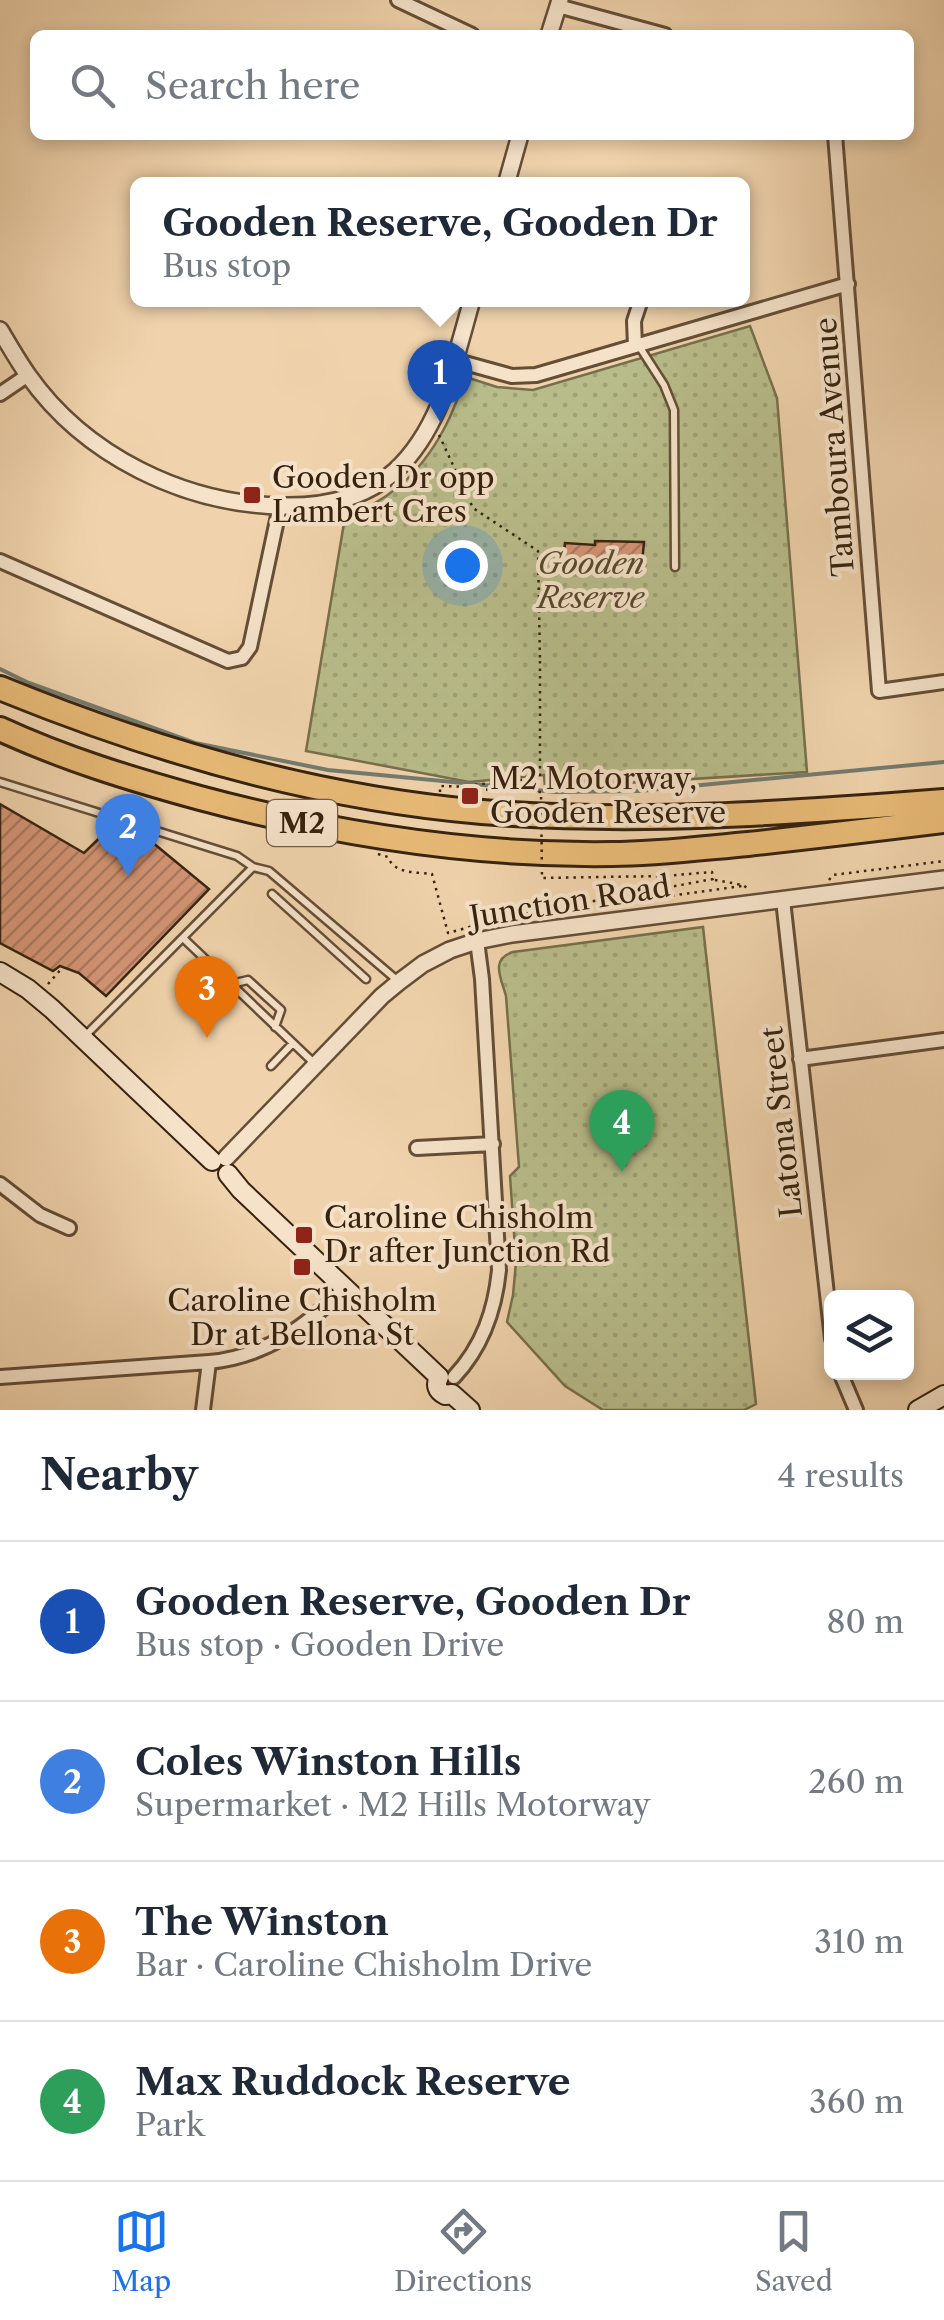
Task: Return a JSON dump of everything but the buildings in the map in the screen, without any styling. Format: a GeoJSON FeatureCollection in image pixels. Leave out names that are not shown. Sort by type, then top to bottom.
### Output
{"type":"FeatureCollection","features":[{"type":"Feature","properties":{"kind":"highway","name":"M2"},"geometry":{"type":"LineString","coordinates":[[0,688],[124,735],[254,773],[352,794],[446,808],[531,815],[675,817],[944,801]]}},
{"type":"Feature","properties":{"kind":"highway","name":"M2"},"geometry":{"type":"LineString","coordinates":[[0,728],[104,771],[242,809],[375,836],[469,848],[553,854],[636,853],[944,821]]}},
{"type":"Feature","properties":{"kind":"main road"},"geometry":{"type":"LineString","coordinates":[[0,972],[38,997],[222,1164],[241,1190],[448,1383],[470,1410]]}},
{"type":"Feature","properties":{"kind":"main road"},"geometry":{"type":"LineString","coordinates":[[918,1410],[944,1395]]}},
{"type":"Feature","properties":{"kind":"street"},"geometry":{"type":"LineString","coordinates":[[399,0],[462,30]]}},
{"type":"Feature","properties":{"kind":"street"},"geometry":{"type":"LineString","coordinates":[[551,30],[559,3],[648,30]]}},
{"type":"Feature","properties":{"kind":"street"},"geometry":{"type":"LineString","coordinates":[[508,177],[519,140]]}},
{"type":"Feature","properties":{"kind":"street","name":"Tamboura Avenue"},"geometry":{"type":"LineString","coordinates":[[835,140],[879,691],[944,682]]}},
{"type":"Feature","properties":{"kind":"street"},"geometry":{"type":"LineString","coordinates":[[454,360],[523,376],[848,284]]}},
{"type":"Feature","properties":{"kind":"street"},"geometry":{"type":"LineString","coordinates":[[0,330],[28,375],[77,428],[142,472],[167,484],[254,505],[316,505],[365,491],[394,471],[425,432],[437,408],[470,307]]}},
{"type":"Feature","properties":{"kind":"street"},"geometry":{"type":"LineString","coordinates":[[636,345],[634,321],[639,307]]}},
{"type":"Feature","properties":{"kind":"street"},"geometry":{"type":"LineString","coordinates":[[0,394],[28,375]]}},
{"type":"Feature","properties":{"kind":"street"},"geometry":{"type":"LineString","coordinates":[[0,561],[228,661],[242,658],[250,647],[280,506]]}},
{"type":"Feature","properties":{"kind":"street","name":"Junction Road"},"geometry":{"type":"LineString","coordinates":[[222,1164],[382,996],[436,956],[476,940],[944,880]]}},
{"type":"Feature","properties":{"kind":"street","name":"Latona Street"},"geometry":{"type":"LineString","coordinates":[[783,900],[826,1290]]}},
{"type":"Feature","properties":{"kind":"street"},"geometry":{"type":"LineString","coordinates":[[448,1383],[472,1354],[490,1322],[500,1270],[482,978],[476,940]]}},
{"type":"Feature","properties":{"kind":"street"},"geometry":{"type":"LineString","coordinates":[[800,1060],[944,1040]]}},
{"type":"Feature","properties":{"kind":"street"},"geometry":{"type":"LineString","coordinates":[[417,1148],[493,1144]]}},
{"type":"Feature","properties":{"kind":"street"},"geometry":{"type":"LineString","coordinates":[[3,1194],[70,1228]]}},
{"type":"Feature","properties":{"kind":"street"},"geometry":{"type":"LineString","coordinates":[[0,1377],[236,1358],[279,1341],[319,1314],[344,1289]]}},
{"type":"Feature","properties":{"kind":"street"},"geometry":{"type":"LineString","coordinates":[[203,1410],[209,1362]]}},
{"type":"Feature","properties":{"kind":"street"},"geometry":{"type":"LineString","coordinates":[[843,1380],[856,1410]]}},
{"type":"Feature","properties":{"kind":"lane"},"geometry":{"type":"LineString","coordinates":[[636,345],[664,384],[674,410],[676,567]]}},
{"type":"Feature","properties":{"kind":"lane"},"geometry":{"type":"LineString","coordinates":[[0,782],[237,856],[269,872],[399,982]]}},
{"type":"Feature","properties":{"kind":"lane"},"geometry":{"type":"LineString","coordinates":[[83,1038],[253,867]]}},
{"type":"Feature","properties":{"kind":"lane"},"geometry":{"type":"LineString","coordinates":[[272,894],[366,979]]}},
{"type":"Feature","properties":{"kind":"lane"},"geometry":{"type":"LineString","coordinates":[[183,938],[316,1064]]}},
{"type":"Feature","properties":{"kind":"lane"},"geometry":{"type":"LineString","coordinates":[[230,984],[248,980],[281,1010],[275,1027]]}},
{"type":"Feature","properties":{"kind":"lane"},"geometry":{"type":"LineString","coordinates":[[270,1066],[293,1043]]}},
{"type":"Feature","properties":{"kind":"path"},"geometry":{"type":"LineString","coordinates":[[438,435],[473,508],[538,551],[540,778],[472,787]]}},
{"type":"Feature","properties":{"kind":"path"},"geometry":{"type":"LineString","coordinates":[[440,793],[440,786],[541,792],[542,878],[712,872],[713,879]]}},
{"type":"Feature","properties":{"kind":"path"},"geometry":{"type":"LineString","coordinates":[[373,853],[388,857],[397,869],[432,874],[448,933],[481,922],[713,879],[751,891]]}},
{"type":"Feature","properties":{"kind":"path"},"geometry":{"type":"LineString","coordinates":[[825,885],[833,875],[944,861]]}},
{"type":"Feature","properties":{"kind":"path"},"geometry":{"type":"LineString","coordinates":[[616,898],[618,903],[743,886]]}},
{"type":"Feature","properties":{"kind":"path"},"geometry":{"type":"LineString","coordinates":[[47,985],[63,967]]}},
{"type":"Feature","properties":{"kind":"green space","name":"Gooden Reserve"},"geometry":{"type":"Polygon","coordinates":[[[750,326],[777,398],[807,772],[545,788],[544,775],[469,782],[306,751],[345,517],[379,501],[418,467],[439,438],[469,378],[497,387],[533,390],[750,326]]]}},
{"type":"Feature","properties":{"kind":"green space"},"geometry":{"type":"Polygon","coordinates":[[[703,927],[756,1404],[744,1410],[603,1410],[565,1386],[507,1322],[516,1262],[510,1176],[519,1167],[506,996],[499,964],[513,952],[703,927]]]}},
{"type":"Feature","properties":{"kind":"waterway"},"geometry":{"type":"LineString","coordinates":[[0,669],[195,743],[328,770],[556,792],[639,791],[944,762]]}},
{"type":"Feature","properties":{"kind":"place","name":"Gooden Reserve, Gooden Dr"},"geometry":{"type":"Point","coordinates":[440,422]}},
{"type":"Feature","properties":{"kind":"place","name":"Gooden Dr opp Lambert Cres"},"geometry":{"type":"Point","coordinates":[252,495]}},
{"type":"Feature","properties":{"kind":"place","name":"M2 Motorway, Gooden Reserve"},"geometry":{"type":"Point","coordinates":[470,796]}},
{"type":"Feature","properties":{"kind":"place","name":"Coles Winston Hills"},"geometry":{"type":"Point","coordinates":[128,876]}},
{"type":"Feature","properties":{"kind":"place","name":"The Winston"},"geometry":{"type":"Point","coordinates":[207,1038]}},
{"type":"Feature","properties":{"kind":"place","name":"Max Ruddock Reserve"},"geometry":{"type":"Point","coordinates":[622,1172]}},
{"type":"Feature","properties":{"kind":"place","name":"Caroline Chisholm Dr after Junction Rd"},"geometry":{"type":"Point","coordinates":[304,1235]}},
{"type":"Feature","properties":{"kind":"place","name":"Caroline Chisholm Dr at Bellona St"},"geometry":{"type":"Point","coordinates":[302,1267]}}]}
